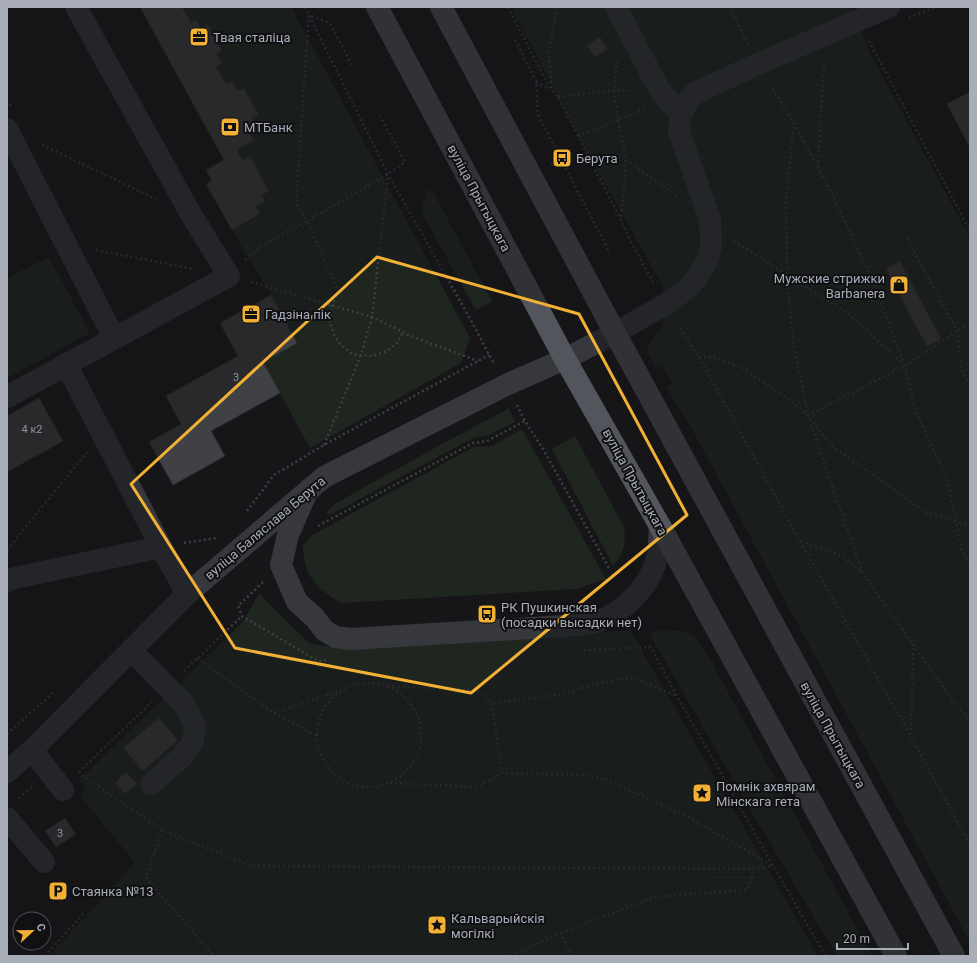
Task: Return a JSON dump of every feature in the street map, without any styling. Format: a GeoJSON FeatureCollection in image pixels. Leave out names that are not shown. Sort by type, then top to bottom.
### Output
{"type":"FeatureCollection","features":[{"type":"Feature","properties":{"kind":"main road","name":"вуліца Прытыцкага"},"geometry":{"type":"LineString","coordinates":[[376,7],[565,359],[660,526],[896,956]]}},
{"type":"Feature","properties":{"kind":"main road","name":"вуліца Прытыцкага"},"geometry":{"type":"LineString","coordinates":[[441,7],[615,333],[954,956]]}},
{"type":"Feature","properties":{"kind":"street"},"geometry":{"type":"LineString","coordinates":[[7,397],[229,276],[192,216],[76,7]]}},
{"type":"Feature","properties":{"kind":"street"},"geometry":{"type":"LineString","coordinates":[[616,7],[660,91],[681,115],[687,102],[695,93],[889,7]]}},
{"type":"Feature","properties":{"kind":"street","name":"вуліца Баляслава Берута"},"geometry":{"type":"LineString","coordinates":[[7,772],[32,750],[186,595],[324,477],[506,385],[565,359],[666,304],[687,289],[703,268],[708,258],[711,246],[710,220],[678,131],[681,115]]}},
{"type":"Feature","properties":{"kind":"street"},"geometry":{"type":"LineString","coordinates":[[7,129],[21,152],[114,338]]}},
{"type":"Feature","properties":{"kind":"street"},"geometry":{"type":"LineString","coordinates":[[66,364],[186,595]]}},
{"type":"Feature","properties":{"kind":"street"},"geometry":{"type":"LineString","coordinates":[[307,492],[288,535],[281,565],[297,602],[315,618],[324,630],[335,637],[351,639],[581,625],[598,621],[613,614],[629,603],[648,580],[655,565],[658,552],[660,526]]}},
{"type":"Feature","properties":{"kind":"street"},"geometry":{"type":"LineString","coordinates":[[7,581],[10,579],[161,547]]}},
{"type":"Feature","properties":{"kind":"street"},"geometry":{"type":"LineString","coordinates":[[131,650],[185,705],[195,727],[193,742],[182,757],[151,784]]}},
{"type":"Feature","properties":{"kind":"street"},"geometry":{"type":"LineString","coordinates":[[32,750],[63,790]]}},
{"type":"Feature","properties":{"kind":"street"},"geometry":{"type":"LineString","coordinates":[[7,818],[44,862]]}},
{"type":"Feature","properties":{"kind":"path"},"geometry":{"type":"LineString","coordinates":[[305,7],[388,174],[494,364]]}},
{"type":"Feature","properties":{"kind":"path"},"geometry":{"type":"LineString","coordinates":[[508,7],[551,90]]}},
{"type":"Feature","properties":{"kind":"path"},"geometry":{"type":"LineString","coordinates":[[551,90],[550,52],[557,7]]}},
{"type":"Feature","properties":{"kind":"path"},"geometry":{"type":"LineString","coordinates":[[730,7],[758,64],[794,123],[830,190],[872,279],[905,366],[914,406],[947,478],[962,551],[970,566]]}},
{"type":"Feature","properties":{"kind":"path"},"geometry":{"type":"LineString","coordinates":[[908,18],[936,7]]}},
{"type":"Feature","properties":{"kind":"path"},"geometry":{"type":"LineString","coordinates":[[309,15],[330,23],[352,65]]}},
{"type":"Feature","properties":{"kind":"path"},"geometry":{"type":"LineString","coordinates":[[309,15],[296,203],[306,221],[338,291],[332,306],[330,323],[335,337],[341,345],[352,354],[373,356],[387,351],[397,343],[403,332]]}},
{"type":"Feature","properties":{"kind":"path"},"geometry":{"type":"LineString","coordinates":[[515,40],[536,81],[538,115],[562,158],[610,253]]}},
{"type":"Feature","properties":{"kind":"path"},"geometry":{"type":"LineString","coordinates":[[870,43],[970,231]]}},
{"type":"Feature","properties":{"kind":"path"},"geometry":{"type":"LineString","coordinates":[[617,58],[614,90],[626,160],[621,220]]}},
{"type":"Feature","properties":{"kind":"path"},"geometry":{"type":"LineString","coordinates":[[818,168],[824,60]]}},
{"type":"Feature","properties":{"kind":"path"},"geometry":{"type":"LineString","coordinates":[[536,81],[551,90],[558,97],[631,242],[658,290]]}},
{"type":"Feature","properties":{"kind":"path"},"geometry":{"type":"LineString","coordinates":[[558,97],[614,90]]}},
{"type":"Feature","properties":{"kind":"path"},"geometry":{"type":"LineString","coordinates":[[578,136],[646,108],[660,91]]}},
{"type":"Feature","properties":{"kind":"path"},"geometry":{"type":"LineString","coordinates":[[7,100],[11,107]]}},
{"type":"Feature","properties":{"kind":"path"},"geometry":{"type":"LineString","coordinates":[[229,276],[260,247],[388,174],[405,162],[380,116]]}},
{"type":"Feature","properties":{"kind":"path"},"geometry":{"type":"LineString","coordinates":[[794,123],[786,197],[787,275],[793,341],[808,415],[862,572],[958,708],[970,720]]}},
{"type":"Feature","properties":{"kind":"path"},"geometry":{"type":"LineString","coordinates":[[21,152],[157,200]]}},
{"type":"Feature","properties":{"kind":"path"},"geometry":{"type":"LineString","coordinates":[[324,445],[361,355],[372,317],[388,174]]}},
{"type":"Feature","properties":{"kind":"path"},"geometry":{"type":"LineString","coordinates":[[907,238],[957,331],[962,371],[970,386]]}},
{"type":"Feature","properties":{"kind":"path"},"geometry":{"type":"LineString","coordinates":[[730,239],[850,315],[905,366]]}},
{"type":"Feature","properties":{"kind":"path"},"geometry":{"type":"LineString","coordinates":[[67,245],[229,276],[372,317],[408,335],[478,361]]}},
{"type":"Feature","properties":{"kind":"path"},"geometry":{"type":"LineString","coordinates":[[676,322],[699,357],[970,845]]}},
{"type":"Feature","properties":{"kind":"path"},"geometry":{"type":"LineString","coordinates":[[808,415],[905,366],[970,324]]}},
{"type":"Feature","properties":{"kind":"path"},"geometry":{"type":"LineString","coordinates":[[699,357],[714,357],[742,368],[781,394],[808,415],[832,446],[927,513],[970,526]]}},
{"type":"Feature","properties":{"kind":"path"},"geometry":{"type":"LineString","coordinates":[[517,405],[610,570]]}},
{"type":"Feature","properties":{"kind":"path"},"geometry":{"type":"LineString","coordinates":[[313,530],[318,525],[473,443],[487,441],[525,421]]}},
{"type":"Feature","properties":{"kind":"path"},"geometry":{"type":"LineString","coordinates":[[7,550],[102,434]]}},
{"type":"Feature","properties":{"kind":"path"},"geometry":{"type":"LineString","coordinates":[[161,547],[220,537]]}},
{"type":"Feature","properties":{"kind":"path"},"geometry":{"type":"LineString","coordinates":[[800,541],[841,556],[862,572]]}},
{"type":"Feature","properties":{"kind":"path"},"geometry":{"type":"LineString","coordinates":[[281,565],[238,606],[242,616],[318,661],[334,660]]}},
{"type":"Feature","properties":{"kind":"path"},"geometry":{"type":"LineString","coordinates":[[242,616],[78,773],[162,830],[252,866],[753,869],[773,866]]}},
{"type":"Feature","properties":{"kind":"path"},"geometry":{"type":"LineString","coordinates":[[910,735],[912,707],[912,643]]}},
{"type":"Feature","properties":{"kind":"path"},"geometry":{"type":"LineString","coordinates":[[580,650],[651,647],[676,695],[826,956]]}},
{"type":"Feature","properties":{"kind":"path"},"geometry":{"type":"LineString","coordinates":[[197,658],[274,712],[317,736]]}},
{"type":"Feature","properties":{"kind":"path"},"geometry":{"type":"LineString","coordinates":[[492,703],[563,694],[588,686],[627,678],[641,681],[676,695]]}},
{"type":"Feature","properties":{"kind":"path"},"geometry":{"type":"LineString","coordinates":[[274,712],[360,684],[370,683],[385,686],[448,688],[479,692],[492,703],[502,773]]}},
{"type":"Feature","properties":{"kind":"path"},"geometry":{"type":"LineString","coordinates":[[347,688],[332,699],[321,716],[317,736],[318,745],[327,765],[337,776],[353,785],[366,788],[381,786],[400,778],[409,770],[420,749],[422,738],[421,726],[416,713],[408,700],[399,692],[385,686]]}},
{"type":"Feature","properties":{"kind":"path"},"geometry":{"type":"LineString","coordinates":[[390,783],[478,787],[502,773],[585,775],[606,780],[685,815],[773,866]]}},
{"type":"Feature","properties":{"kind":"path"},"geometry":{"type":"LineString","coordinates":[[162,830],[146,878],[214,956]]}},
{"type":"Feature","properties":{"kind":"path"},"geometry":{"type":"LineString","coordinates":[[510,956],[561,933],[654,897],[747,890],[753,875],[753,869]]}},
{"type":"Feature","properties":{"kind":"path"},"geometry":{"type":"LineString","coordinates":[[45,956],[84,913]]}},
{"type":"Feature","properties":{"kind":"path"},"geometry":{"type":"LineString","coordinates":[[561,933],[572,956]]}},
{"type":"Feature","properties":{"kind":"highlighted area"},"geometry":{"type":"Polygon","coordinates":[[[377,257],[579,314],[687,515],[471,693],[235,648],[131,484],[377,257]]]}},
{"type":"Feature","properties":{"kind":"shaded area"},"geometry":{"type":"Polygon","coordinates":[[[182,7],[291,7],[470,338],[461,363],[310,448],[263,362],[297,342],[232,230],[260,215],[256,207],[265,202],[262,195],[269,190],[250,156],[242,160],[237,150],[254,140],[249,132],[257,127],[252,118],[258,115],[238,91],[226,84],[216,67],[222,64],[217,54],[222,50],[201,29],[196,20],[191,23],[182,7]]]}},
{"type":"Feature","properties":{"kind":"shaded area"},"geometry":{"type":"Polygon","coordinates":[[[511,7],[851,7],[870,53],[970,238],[970,942],[693,431],[666,387],[672,384],[663,365],[656,369],[647,350],[656,333],[663,327],[663,286],[578,136],[511,7]]]}},
{"type":"Feature","properties":{"kind":"shaded area"},"geometry":{"type":"Polygon","coordinates":[[[432,190],[492,301],[476,310],[421,212],[427,191],[432,190]]]}},
{"type":"Feature","properties":{"kind":"shaded area"},"geometry":{"type":"Polygon","coordinates":[[[49,257],[90,333],[7,378],[7,278],[49,257]]]}},
{"type":"Feature","properties":{"kind":"shaded area"},"geometry":{"type":"Polygon","coordinates":[[[509,408],[515,422],[487,436],[475,437],[330,515],[326,513],[336,503],[509,408]]]}},
{"type":"Feature","properties":{"kind":"shaded area"},"geometry":{"type":"Polygon","coordinates":[[[522,429],[606,579],[576,589],[341,603],[318,586],[308,573],[305,565],[303,545],[312,535],[474,447],[492,446],[522,429]]]}},
{"type":"Feature","properties":{"kind":"shaded area"},"geometry":{"type":"Polygon","coordinates":[[[575,436],[624,527],[625,539],[622,552],[613,566],[552,449],[575,436]]]}},
{"type":"Feature","properties":{"kind":"shaded area"},"geometry":{"type":"Polygon","coordinates":[[[259,594],[309,643],[329,647],[630,630],[818,956],[49,956],[135,863],[80,795],[86,788],[79,780],[242,623],[259,594]],[[557,874],[753,875],[761,874],[557,874]]]}},
{"type":"Feature","properties":{"kind":"shaded area"},"geometry":{"type":"Polygon","coordinates":[[[665,630],[679,631],[694,635],[711,661],[872,956],[837,956],[649,633],[665,630]]]}},
{"type":"Feature","properties":{"kind":"building"},"geometry":{"type":"Polygon","coordinates":[[[140,7],[182,7],[191,23],[196,19],[201,29],[208,25],[222,50],[217,54],[222,64],[216,67],[226,84],[232,81],[238,91],[244,88],[259,115],[252,118],[257,127],[249,132],[254,140],[237,150],[242,160],[250,156],[269,191],[262,195],[265,202],[256,207],[260,214],[232,230],[206,184],[212,181],[206,170],[224,160],[140,7]]]}},
{"type":"Feature","properties":{"kind":"building"},"geometry":{"type":"Polygon","coordinates":[[[600,37],[608,49],[595,57],[587,45],[600,37]]]}},
{"type":"Feature","properties":{"kind":"building"},"geometry":{"type":"Polygon","coordinates":[[[970,92],[970,148],[947,104],[970,92]]]}},
{"type":"Feature","properties":{"kind":"building"},"geometry":{"type":"Polygon","coordinates":[[[900,261],[941,339],[927,347],[886,269],[900,261]]]}},
{"type":"Feature","properties":{"kind":"building"},"geometry":{"type":"Polygon","coordinates":[[[271,295],[297,343],[263,362],[280,393],[211,431],[225,456],[173,485],[149,442],[181,424],[166,396],[238,356],[220,323],[271,295]]]}},
{"type":"Feature","properties":{"kind":"building"},"geometry":{"type":"Polygon","coordinates":[[[39,398],[63,441],[7,472],[7,416],[39,398]]]}},
{"type":"Feature","properties":{"kind":"building"},"geometry":{"type":"Polygon","coordinates":[[[159,718],[178,740],[143,771],[123,748],[159,718]]]}},
{"type":"Feature","properties":{"kind":"building"},"geometry":{"type":"Polygon","coordinates":[[[126,772],[137,784],[125,794],[115,783],[126,772]]]}},
{"type":"Feature","properties":{"kind":"building"},"geometry":{"type":"Polygon","coordinates":[[[65,818],[76,834],[56,847],[45,831],[65,818]]]}},
{"type":"Feature","properties":{"kind":"place","name":"Твая сталіца"},"geometry":{"type":"Point","coordinates":[199,37]}},
{"type":"Feature","properties":{"kind":"place","name":"МТБанк"},"geometry":{"type":"Point","coordinates":[230,127]}},
{"type":"Feature","properties":{"kind":"place","name":"Берута"},"geometry":{"type":"Point","coordinates":[562,158]}},
{"type":"Feature","properties":{"kind":"place","name":"Мужские стрижки Barbanera"},"geometry":{"type":"Point","coordinates":[899,285]}},
{"type":"Feature","properties":{"kind":"place","name":"Гадзіна пік"},"geometry":{"type":"Point","coordinates":[251,314]}},
{"type":"Feature","properties":{"kind":"place","name":"РК Пушкинская (посадки высадки нет)"},"geometry":{"type":"Point","coordinates":[487,614]}},
{"type":"Feature","properties":{"kind":"place","name":"Помнік ахвярам Мінскага гета"},"geometry":{"type":"Point","coordinates":[702,793]}},
{"type":"Feature","properties":{"kind":"place","name":"Стаянка №13"},"geometry":{"type":"Point","coordinates":[58,891]}},
{"type":"Feature","properties":{"kind":"place","name":"Кальварыйскія могілкі"},"geometry":{"type":"Point","coordinates":[437,925]}}]}
